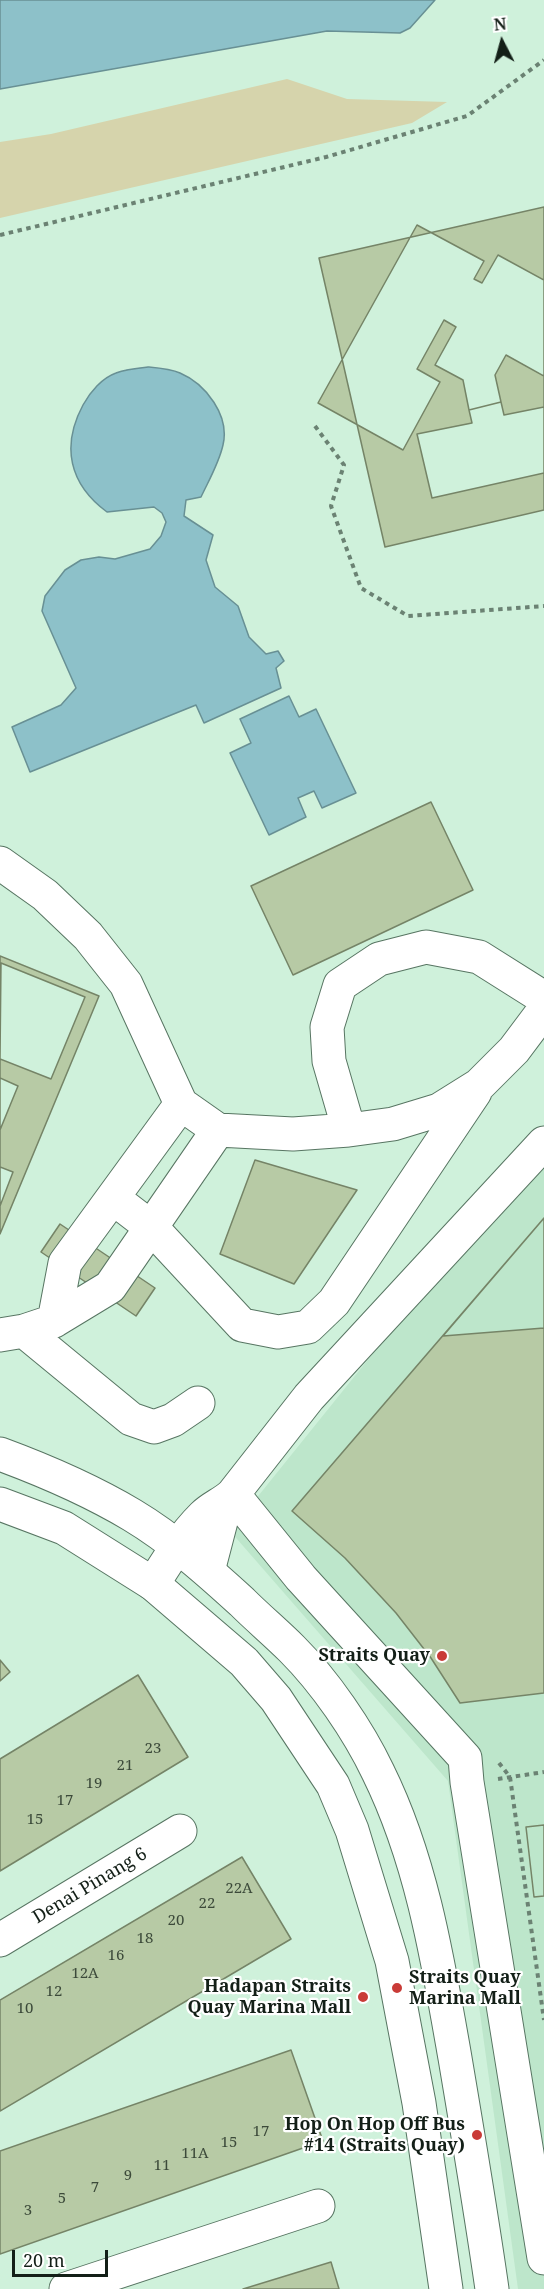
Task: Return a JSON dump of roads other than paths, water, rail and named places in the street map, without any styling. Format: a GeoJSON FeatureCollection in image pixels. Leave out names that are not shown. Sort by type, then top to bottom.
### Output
{"type":"FeatureCollection","features":[{"type":"Feature","properties":{"kind":"main road"},"geometry":{"type":"LineString","coordinates":[[0,863],[45,895],[88,936],[126,984],[181,1104],[218,1131],[293,1134],[393,1124],[439,1110],[479,1085]]}},
{"type":"Feature","properties":{"kind":"main road"},"geometry":{"type":"LineString","coordinates":[[349,1130],[329,1061],[327,1027],[340,985],[379,959],[426,947],[479,957],[544,998]]}},
{"type":"Feature","properties":{"kind":"main road"},"geometry":{"type":"LineString","coordinates":[[113,1198],[153,1228],[243,1326],[278,1332],[308,1327],[334,1302],[479,1085],[514,1050],[544,1010]]}},
{"type":"Feature","properties":{"kind":"main road"},"geometry":{"type":"LineString","coordinates":[[26,1329],[65,1263],[181,1104]]}},
{"type":"Feature","properties":{"kind":"main road"},"geometry":{"type":"LineString","coordinates":[[26,1329],[110,1287],[218,1131]]}},
{"type":"Feature","properties":{"kind":"main road"},"geometry":{"type":"LineString","coordinates":[[153,1584],[177,1547],[206,1513],[230,1498],[309,1397],[544,1143]]}},
{"type":"Feature","properties":{"kind":"main road"},"geometry":{"type":"LineString","coordinates":[[26,1329],[131,1419],[154,1427],[173,1420],[198,1403]]}},
{"type":"Feature","properties":{"kind":"main road"},"geometry":{"type":"LineString","coordinates":[[0,1454],[57,1475],[133,1516],[208,1571],[293,1650],[323,1685],[355,1731],[378,1771],[396,1812],[419,1881],[437,1951],[481,2209],[492,2289]]}},
{"type":"Feature","properties":{"kind":"main road"},"geometry":{"type":"LineString","coordinates":[[208,1571],[230,1498]]}},
{"type":"Feature","properties":{"kind":"main road"},"geometry":{"type":"LineString","coordinates":[[230,1498],[465,1758],[544,2258]]}},
{"type":"Feature","properties":{"kind":"main road"},"geometry":{"type":"LineString","coordinates":[[0,1504],[64,1528],[153,1584],[244,1662],[276,1699],[333,1785],[352,1830],[375,1899],[395,1979],[419,2103],[446,2289]]}},
{"type":"Feature","properties":{"kind":"main road","name":"Denai Pinang 6"},"geometry":{"type":"LineString","coordinates":[[0,1940],[180,1831]]}},
{"type":"Feature","properties":{"kind":"main road"},"geometry":{"type":"LineString","coordinates":[[66,2289],[318,2206]]}},
{"type":"Feature","properties":{"kind":"water"},"geometry":{"type":"Polygon","coordinates":[[[0,0],[435,0],[410,28],[400,33],[327,31],[0,89],[0,0]]]}},
{"type":"Feature","properties":{"kind":"water"},"geometry":{"type":"Polygon","coordinates":[[[148,367],[173,371],[190,378],[207,393],[219,412],[224,434],[219,458],[201,497],[186,500],[184,516],[213,535],[206,560],[215,587],[238,606],[249,637],[266,654],[278,651],[284,661],[276,668],[281,688],[204,723],[196,705],[30,772],[12,727],[61,705],[76,688],[42,611],[45,596],[65,570],[81,560],[99,557],[115,559],[150,549],[161,536],[166,522],[162,513],[154,507],[107,512],[84,489],[72,463],[72,435],[76,420],[93,390],[106,378],[116,373],[148,367]]]}},
{"type":"Feature","properties":{"kind":"water"},"geometry":{"type":"Polygon","coordinates":[[[289,696],[299,717],[316,709],[356,793],[322,808],[314,791],[298,798],[306,817],[269,835],[230,753],[251,743],[240,719],[289,696]]]}},
{"type":"Feature","properties":{"kind":"place","name":"Straits Quay"},"geometry":{"type":"Point","coordinates":[442,1656]}},
{"type":"Feature","properties":{"kind":"place","name":"Straits Quay Marina Mall"},"geometry":{"type":"Point","coordinates":[397,1988]}},
{"type":"Feature","properties":{"kind":"place","name":"Hadapan Straits Quay Marina Mall"},"geometry":{"type":"Point","coordinates":[363,1997]}},
{"type":"Feature","properties":{"kind":"place","name":"Hop On Hop Off Bus #14 (Straits Quay)"},"geometry":{"type":"Point","coordinates":[477,2135]}}]}
